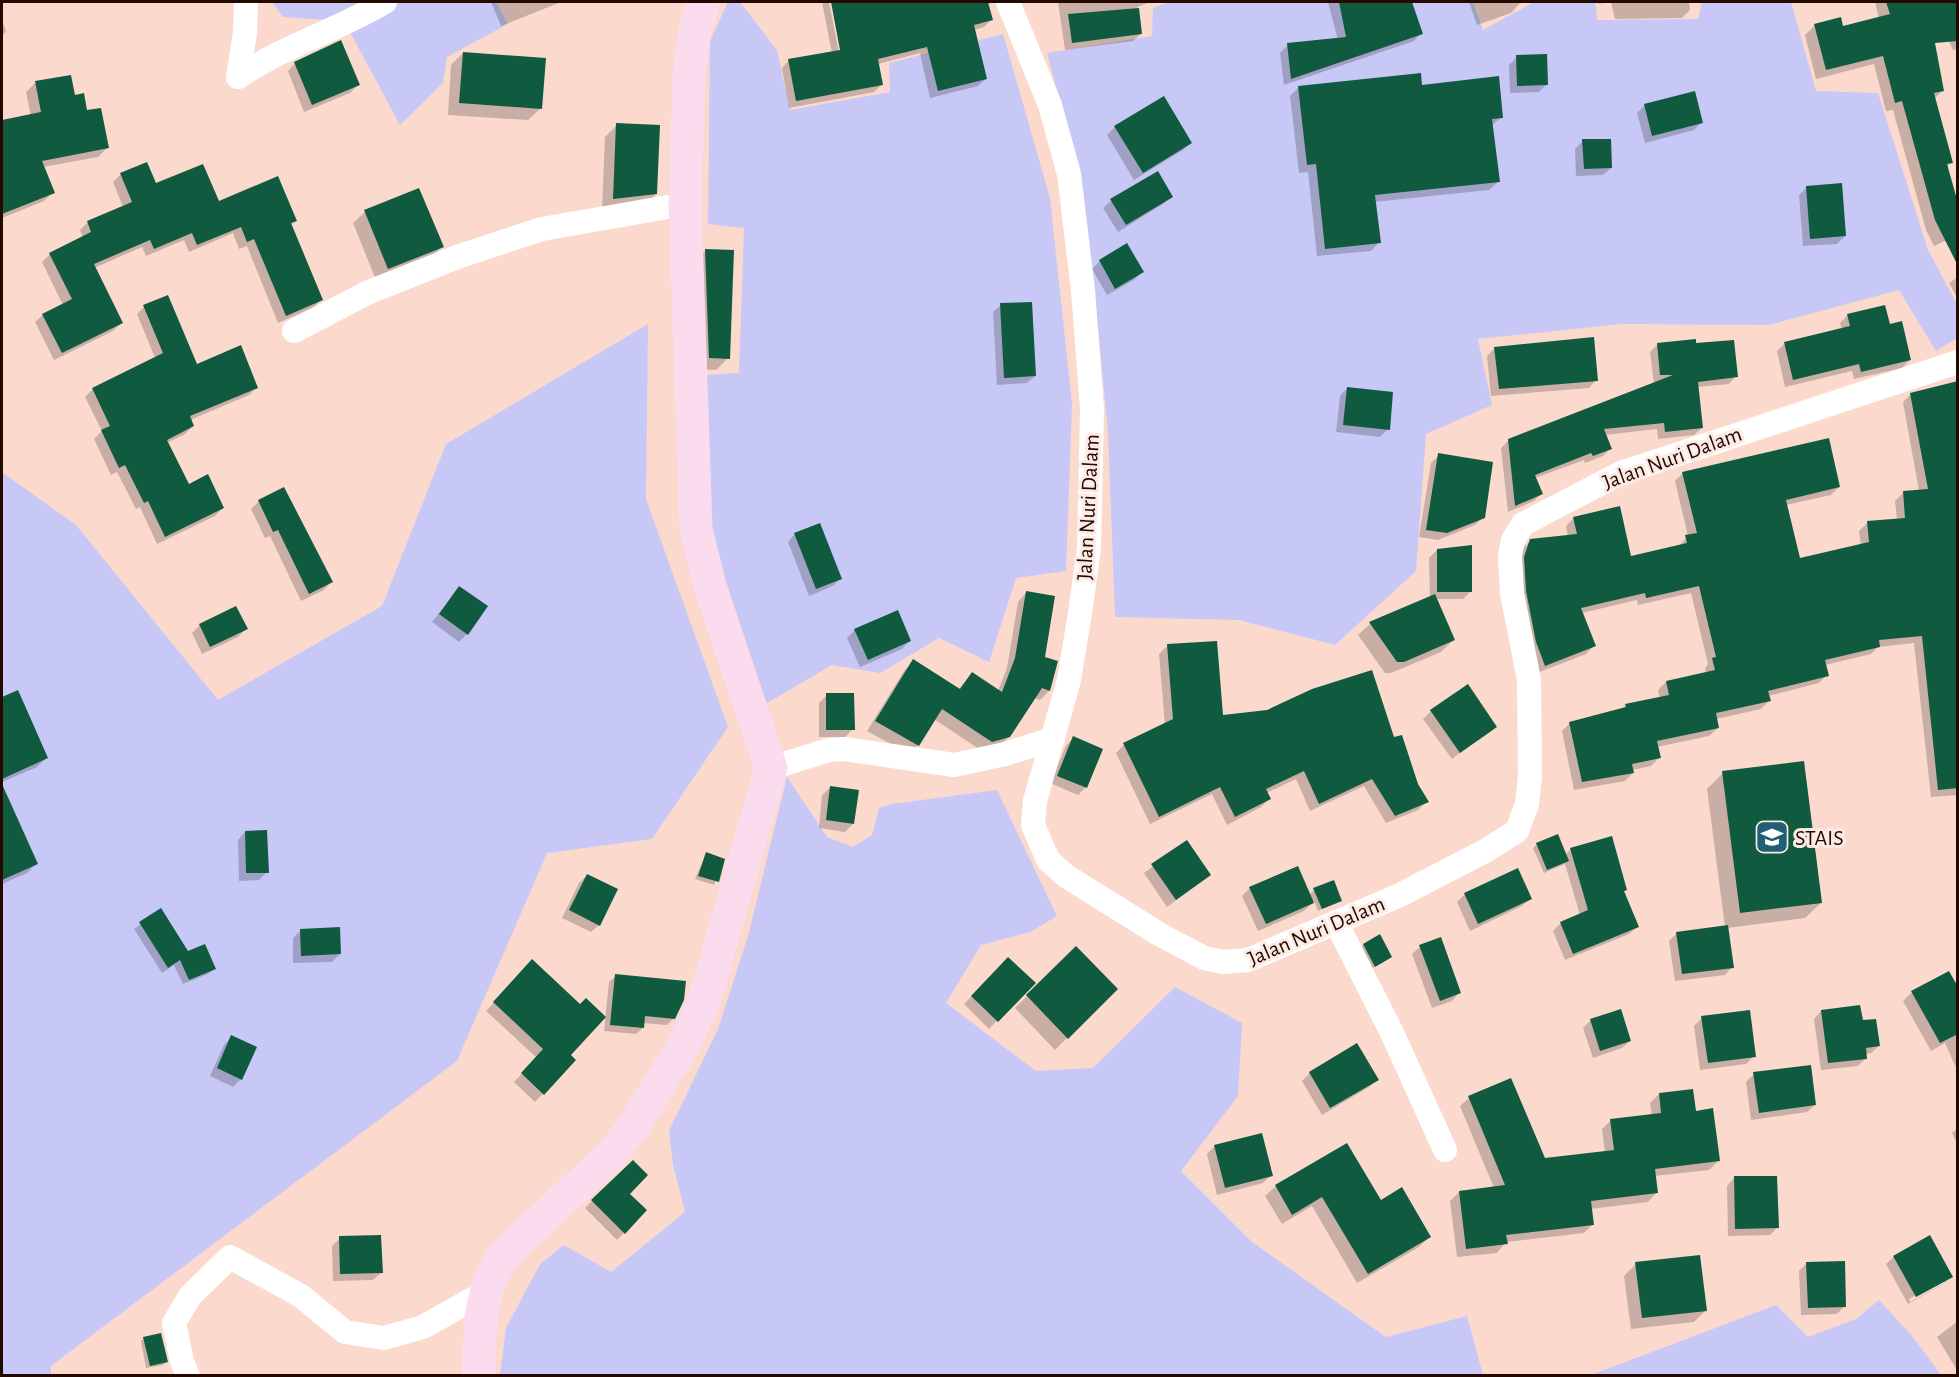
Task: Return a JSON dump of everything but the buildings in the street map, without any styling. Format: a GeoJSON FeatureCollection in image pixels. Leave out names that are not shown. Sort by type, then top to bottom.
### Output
{"type":"FeatureCollection","features":[{"type":"Feature","properties":{"kind":"main road"},"geometry":{"type":"LineString","coordinates":[[478,1376],[481,1317],[487,1291],[501,1258],[612,1154],[632,1128],[685,1043],[705,998],[771,768],[717,607],[696,530],[685,204],[689,75],[695,30],[704,2]]}},
{"type":"Feature","properties":{"kind":"street"},"geometry":{"type":"LineString","coordinates":[[246,2],[245,33],[238,77],[261,61],[353,21],[385,2]]}},
{"type":"Feature","properties":{"kind":"street","name":"Jalan Nuri Dalam"},"geometry":{"type":"LineString","coordinates":[[1008,2],[1050,105],[1069,174],[1083,290],[1092,409],[1089,548],[1069,680],[1035,801],[1033,825],[1048,860],[1066,876],[1188,950],[1223,962],[1248,960],[1400,895],[1485,851],[1517,831],[1527,804],[1530,776],[1529,680],[1512,593],[1510,556],[1513,540],[1523,524],[1621,473],[1958,362]]}},
{"type":"Feature","properties":{"kind":"street"},"geometry":{"type":"LineString","coordinates":[[294,331],[369,292],[460,256],[532,232],[685,204]]}},
{"type":"Feature","properties":{"kind":"street"},"geometry":{"type":"LineString","coordinates":[[771,768],[829,750],[844,749],[954,765],[1005,754],[1053,739]]}},
{"type":"Feature","properties":{"kind":"street"},"geometry":{"type":"LineString","coordinates":[[1336,922],[1393,1035],[1445,1150]]}},
{"type":"Feature","properties":{"kind":"street"},"geometry":{"type":"LineString","coordinates":[[188,1376],[182,1361],[174,1323],[190,1296],[230,1257],[301,1296],[345,1332],[384,1338],[423,1327],[487,1291]]}},
{"type":"Feature","properties":{"kind":"shaded area"},"geometry":{"type":"Polygon","coordinates":[[[272,2],[496,2],[508,24],[447,57],[443,83],[400,125],[344,21],[283,17],[272,2]]]}},
{"type":"Feature","properties":{"kind":"shaded area"},"geometry":{"type":"Polygon","coordinates":[[[728,2],[740,2],[777,50],[790,110],[890,92],[889,63],[1003,34],[1050,198],[1072,404],[1066,571],[1016,578],[989,662],[939,638],[880,673],[832,665],[764,705],[710,531],[702,375],[739,373],[744,228],[708,224],[710,41],[728,2]]]}},
{"type":"Feature","properties":{"kind":"shaded area"},"geometry":{"type":"Polygon","coordinates":[[[1169,2],[1473,2],[1483,30],[1534,2],[1596,2],[1597,20],[1698,19],[1702,2],[1791,2],[1816,91],[1878,93],[1928,250],[1957,304],[1957,338],[1936,351],[1899,290],[1769,325],[1622,324],[1478,339],[1492,405],[1426,434],[1416,571],[1335,645],[1239,620],[1115,617],[1108,432],[1094,287],[1078,169],[1047,53],[1152,36],[1153,8],[1169,2]]]}},
{"type":"Feature","properties":{"kind":"shaded area"},"geometry":{"type":"Polygon","coordinates":[[[648,324],[646,499],[728,727],[652,839],[547,853],[457,1061],[51,1366],[51,1375],[2,1375],[2,472],[76,525],[218,700],[382,606],[446,444],[648,324]]]}},
{"type":"Feature","properties":{"kind":"shaded area"},"geometry":{"type":"Polygon","coordinates":[[[787,777],[827,837],[853,847],[872,835],[879,808],[892,804],[997,790],[1057,916],[1030,932],[981,945],[946,1003],[1036,1071],[1093,1068],[1175,987],[1242,1023],[1238,1096],[1181,1171],[1252,1242],[1386,1337],[1467,1316],[1483,1375],[500,1375],[506,1328],[540,1264],[564,1245],[611,1272],[685,1212],[673,1165],[669,1131],[718,1029],[748,936],[787,777]]]}},
{"type":"Feature","properties":{"kind":"shaded area"},"geometry":{"type":"Polygon","coordinates":[[[1879,1300],[1913,1337],[1941,1375],[1591,1375],[1776,1305],[1808,1337],[1856,1319],[1879,1300]]]}},
{"type":"Feature","properties":{"kind":"place","name":"STAIS"},"geometry":{"type":"Point","coordinates":[1772,837]}}]}
